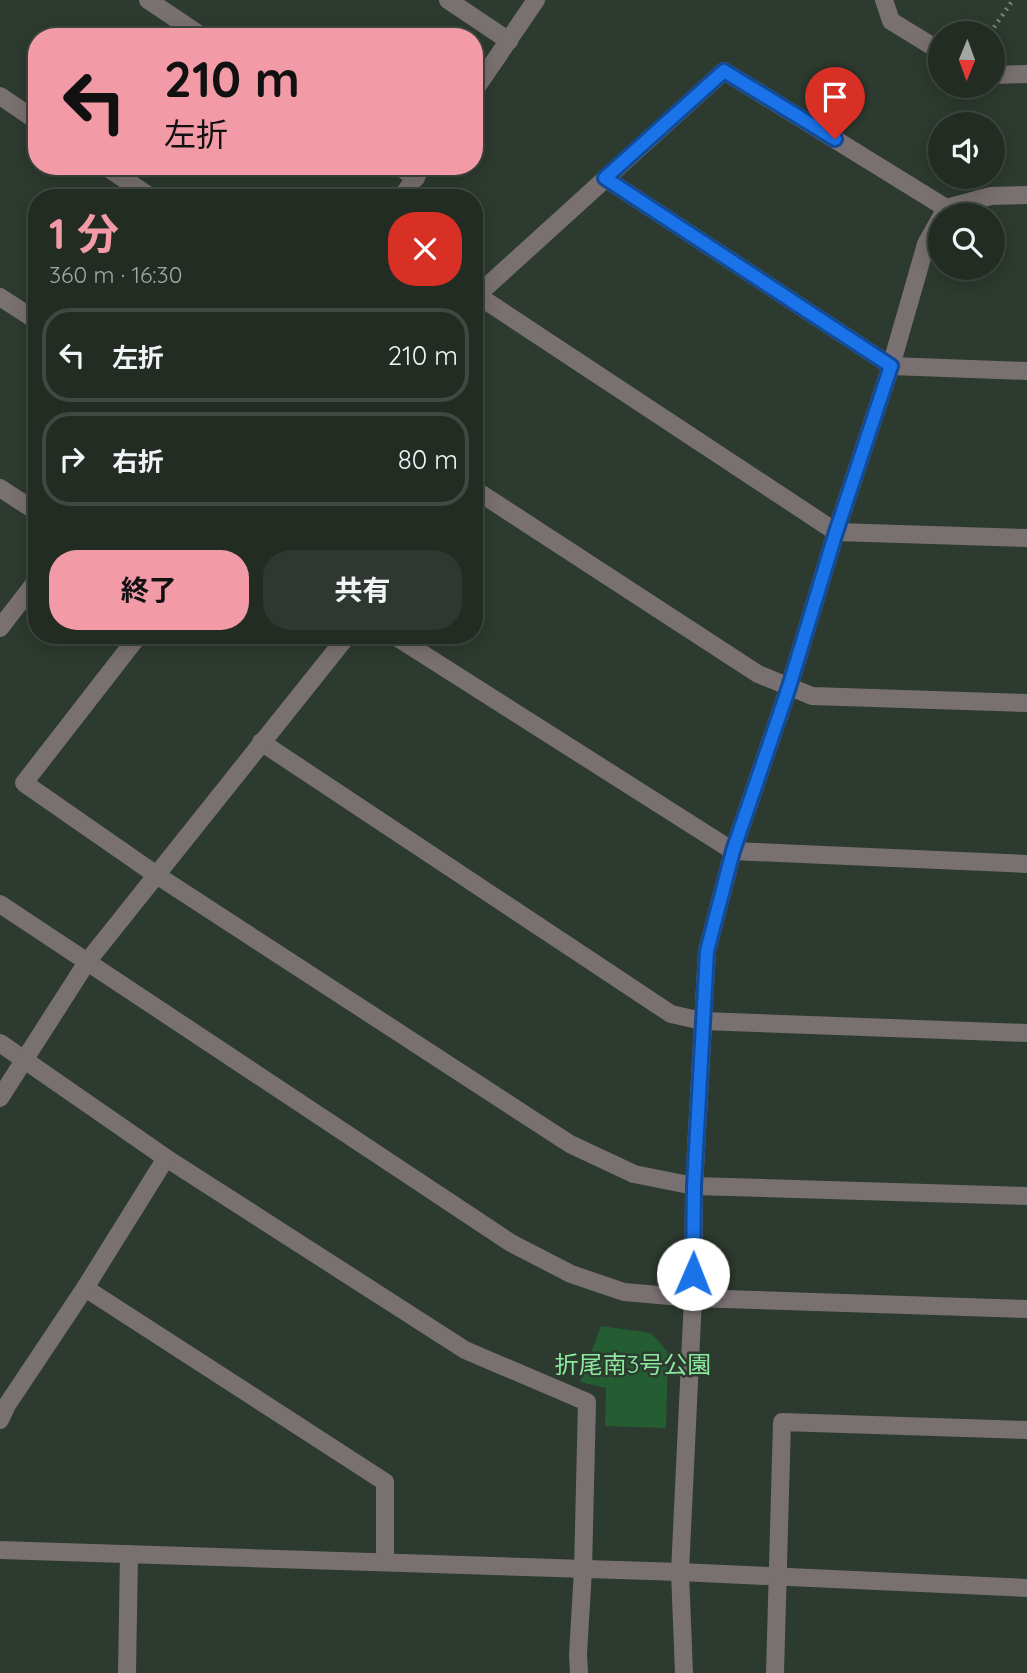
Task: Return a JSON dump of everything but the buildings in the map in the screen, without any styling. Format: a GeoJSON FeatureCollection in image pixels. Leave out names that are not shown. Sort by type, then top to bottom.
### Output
{"type":"FeatureCollection","features":[{"type":"Feature","properties":{"kind":"street"},"geometry":{"type":"LineString","coordinates":[[148,0],[190,28]]}},
{"type":"Feature","properties":{"kind":"street"},"geometry":{"type":"LineString","coordinates":[[448,0],[509,41]]}},
{"type":"Feature","properties":{"kind":"street"},"geometry":{"type":"LineString","coordinates":[[483,79],[536,0]]}},
{"type":"Feature","properties":{"kind":"street"},"geometry":{"type":"LineString","coordinates":[[884,0],[891,21],[928,44]]}},
{"type":"Feature","properties":{"kind":"street"},"geometry":{"type":"LineString","coordinates":[[483,290],[724,71],[928,204]]}},
{"type":"Feature","properties":{"kind":"street"},"geometry":{"type":"LineString","coordinates":[[1005,75],[1027,74]]}},
{"type":"Feature","properties":{"kind":"street"},"geometry":{"type":"LineString","coordinates":[[0,96],[28,115]]}},
{"type":"Feature","properties":{"kind":"street"},"geometry":{"type":"LineString","coordinates":[[118,175],[139,189]]}},
{"type":"Feature","properties":{"kind":"street"},"geometry":{"type":"LineString","coordinates":[[605,178],[891,366],[1027,371]]}},
{"type":"Feature","properties":{"kind":"street"},"geometry":{"type":"LineString","coordinates":[[972,203],[991,196],[1027,195]]}},
{"type":"Feature","properties":{"kind":"street"},"geometry":{"type":"LineString","coordinates":[[684,1673],[680,1572],[693,1298],[694,1186],[707,951],[733,851],[789,687],[928,240]]}},
{"type":"Feature","properties":{"kind":"street"},"geometry":{"type":"LineString","coordinates":[[0,297],[28,315]]}},
{"type":"Feature","properties":{"kind":"street"},"geometry":{"type":"LineString","coordinates":[[483,301],[836,532],[1027,538]]}},
{"type":"Feature","properties":{"kind":"street"},"geometry":{"type":"LineString","coordinates":[[0,488],[28,506]]}},
{"type":"Feature","properties":{"kind":"street"},"geometry":{"type":"LineString","coordinates":[[483,495],[758,674],[811,696],[1027,703]]}},
{"type":"Feature","properties":{"kind":"street"},"geometry":{"type":"LineString","coordinates":[[0,628],[28,592]]}},
{"type":"Feature","properties":{"kind":"street"},"geometry":{"type":"LineString","coordinates":[[132,644],[23,783],[155,874],[570,1144],[634,1174],[694,1186],[1027,1196]]}},
{"type":"Feature","properties":{"kind":"street"},"geometry":{"type":"LineString","coordinates":[[0,1098],[87,962],[341,644]]}},
{"type":"Feature","properties":{"kind":"street"},"geometry":{"type":"LineString","coordinates":[[407,644],[733,851],[1027,864]]}},
{"type":"Feature","properties":{"kind":"street"},"geometry":{"type":"LineString","coordinates":[[261,742],[671,1014],[702,1021],[1027,1034]]}},
{"type":"Feature","properties":{"kind":"street"},"geometry":{"type":"LineString","coordinates":[[0,904],[511,1243],[571,1274],[624,1292],[693,1298],[1027,1309]]}},
{"type":"Feature","properties":{"kind":"street"},"geometry":{"type":"LineString","coordinates":[[0,1043],[166,1158],[465,1350],[587,1402],[579,1673]]}},
{"type":"Feature","properties":{"kind":"street"},"geometry":{"type":"LineString","coordinates":[[0,1420],[7,1405],[85,1288],[166,1158]]}},
{"type":"Feature","properties":{"kind":"street"},"geometry":{"type":"LineString","coordinates":[[85,1288],[385,1482],[385,1562]]}},
{"type":"Feature","properties":{"kind":"street"},"geometry":{"type":"LineString","coordinates":[[775,1673],[782,1422],[1027,1430]]}},
{"type":"Feature","properties":{"kind":"street"},"geometry":{"type":"LineString","coordinates":[[0,1550],[680,1572],[1027,1588]]}},
{"type":"Feature","properties":{"kind":"street"},"geometry":{"type":"LineString","coordinates":[[127,1673],[129,1554]]}},
{"type":"Feature","properties":{"kind":"path"},"geometry":{"type":"LineString","coordinates":[[998,21],[1013,0]]}},
{"type":"Feature","properties":{"kind":"green space","name":"折尾南3号公園"},"geometry":{"type":"Polygon","coordinates":[[[601,1326],[651,1333],[668,1352],[666,1428],[605,1426],[606,1388],[580,1382],[601,1326]]]}},
{"type":"Feature","properties":{"kind":"route"},"geometry":{"type":"LineString","coordinates":[[693,1274],[694,1186],[707,951],[733,851],[789,687],[836,532],[891,366],[605,178],[724,71],[835,139]]}}]}
